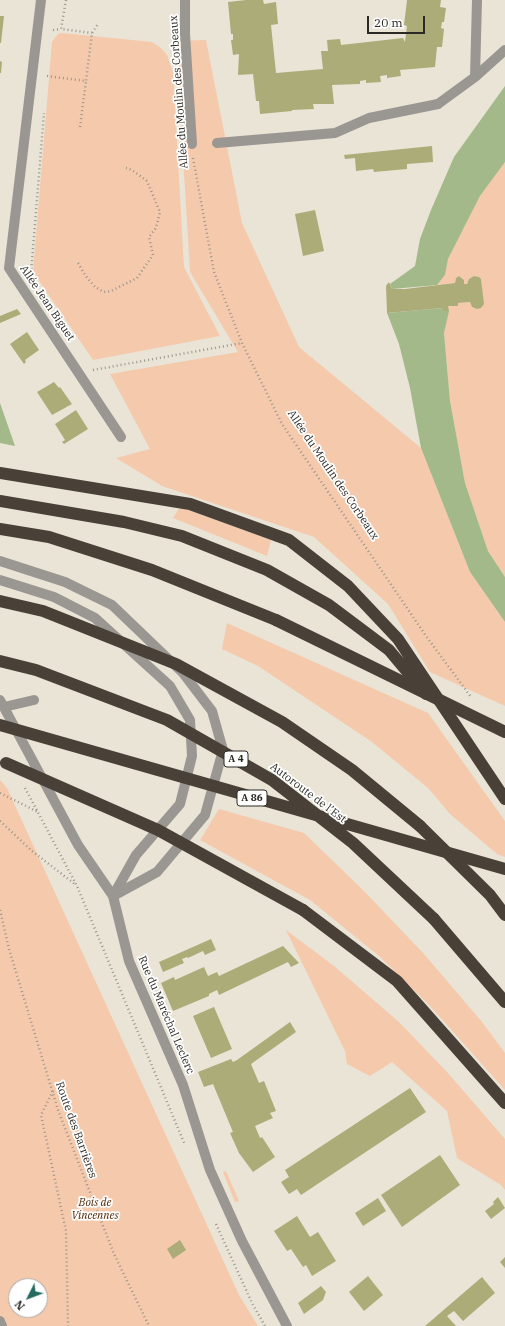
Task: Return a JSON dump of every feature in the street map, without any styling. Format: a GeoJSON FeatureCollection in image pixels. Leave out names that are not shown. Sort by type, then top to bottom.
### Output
{"type":"FeatureCollection","features":[{"type":"Feature","properties":{"kind":"highway"},"geometry":{"type":"LineString","coordinates":[[0,473],[190,504],[288,540],[348,586],[398,639],[468,746],[505,799]]}},
{"type":"Feature","properties":{"kind":"highway"},"geometry":{"type":"LineString","coordinates":[[0,501],[124,522],[182,536],[267,570],[329,605],[389,650],[468,746]]}},
{"type":"Feature","properties":{"kind":"highway"},"geometry":{"type":"LineString","coordinates":[[0,529],[49,537],[160,573],[276,620],[505,732]]}},
{"type":"Feature","properties":{"kind":"highway"},"geometry":{"type":"LineString","coordinates":[[0,602],[43,611],[176,664],[282,722],[352,770],[420,826],[490,895],[505,915]]}},
{"type":"Feature","properties":{"kind":"highway","name":"Autoroute de l’Est"},"geometry":{"type":"LineString","coordinates":[[0,661],[36,670],[167,720],[272,780],[353,843],[434,919],[505,1002]]}},
{"type":"Feature","properties":{"kind":"highway","name":"A 86"},"geometry":{"type":"LineString","coordinates":[[0,725],[505,869]]}},
{"type":"Feature","properties":{"kind":"highway"},"geometry":{"type":"LineString","coordinates":[[3,761],[158,830],[303,910],[397,981],[505,1103]]}},
{"type":"Feature","properties":{"kind":"street","name":"Allée Jean Biguet"},"geometry":{"type":"LineString","coordinates":[[40,0],[9,268],[121,437]]}},
{"type":"Feature","properties":{"kind":"street","name":"Allée du Moulin des Corbeaux"},"geometry":{"type":"LineString","coordinates":[[185,0],[185,34],[192,144]]}},
{"type":"Feature","properties":{"kind":"street"},"geometry":{"type":"LineString","coordinates":[[475,77],[477,0]]}},
{"type":"Feature","properties":{"kind":"street"},"geometry":{"type":"LineString","coordinates":[[217,143],[334,133],[369,118],[438,104],[475,77],[505,50]]}},
{"type":"Feature","properties":{"kind":"street"},"geometry":{"type":"LineString","coordinates":[[0,561],[65,582],[112,605],[183,673],[212,711],[223,750],[205,815],[158,872],[113,896]]}},
{"type":"Feature","properties":{"kind":"street"},"geometry":{"type":"LineString","coordinates":[[0,580],[54,597],[95,618],[170,686],[190,720],[192,756],[180,804],[136,855],[113,896]]}},
{"type":"Feature","properties":{"kind":"street"},"geometry":{"type":"LineString","coordinates":[[2,704],[34,700]]}},
{"type":"Feature","properties":{"kind":"street","name":"Rue du Maréchal Leclerc"},"geometry":{"type":"LineString","coordinates":[[2,704],[78,845],[113,896],[129,961],[183,1085],[210,1170],[242,1241],[287,1326]]}},
{"type":"Feature","properties":{"kind":"street"},"geometry":{"type":"LineString","coordinates":[[0,1321],[2,1326]]}},
{"type":"Feature","properties":{"kind":"path"},"geometry":{"type":"LineString","coordinates":[[61,30],[66,0]]}},
{"type":"Feature","properties":{"kind":"path"},"geometry":{"type":"LineString","coordinates":[[80,127],[92,33],[98,24]]}},
{"type":"Feature","properties":{"kind":"path"},"geometry":{"type":"LineString","coordinates":[[52,37],[53,29],[92,33]]}},
{"type":"Feature","properties":{"kind":"path"},"geometry":{"type":"LineString","coordinates":[[47,83],[48,68]]}},
{"type":"Feature","properties":{"kind":"path"},"geometry":{"type":"LineString","coordinates":[[47,76],[86,81]]}},
{"type":"Feature","properties":{"kind":"path"},"geometry":{"type":"LineString","coordinates":[[31,274],[45,106]]}},
{"type":"Feature","properties":{"kind":"path","name":"Allée du Moulin des Corbeaux"},"geometry":{"type":"LineString","coordinates":[[192,144],[193,160],[214,272],[242,343],[282,424],[426,636],[472,700]]}},
{"type":"Feature","properties":{"kind":"path"},"geometry":{"type":"LineString","coordinates":[[78,263],[85,275],[96,287],[104,292],[111,291],[137,278],[153,255],[149,237],[156,228],[160,212],[147,180],[132,170],[126,168]]}},
{"type":"Feature","properties":{"kind":"path"},"geometry":{"type":"LineString","coordinates":[[79,373],[242,343]]}},
{"type":"Feature","properties":{"kind":"path"},"geometry":{"type":"LineString","coordinates":[[23,785],[77,886],[186,1146]]}},
{"type":"Feature","properties":{"kind":"path"},"geometry":{"type":"LineString","coordinates":[[0,793],[38,812]]}},
{"type":"Feature","properties":{"kind":"path"},"geometry":{"type":"LineString","coordinates":[[0,821],[32,851],[77,886]]}},
{"type":"Feature","properties":{"kind":"path","name":"Route des Barrières"},"geometry":{"type":"LineString","coordinates":[[0,910],[9,949],[58,1110],[114,1254],[149,1326]]}},
{"type":"Feature","properties":{"kind":"path"},"geometry":{"type":"LineString","coordinates":[[53,1090],[41,1114],[66,1231],[68,1326]]}},
{"type":"Feature","properties":{"kind":"path"},"geometry":{"type":"LineString","coordinates":[[216,1223],[252,1303],[265,1326]]}},
{"type":"Feature","properties":{"kind":"green space"},"geometry":{"type":"Polygon","coordinates":[[[62,33],[152,42],[161,48],[167,55],[173,72],[184,267],[220,336],[93,360],[33,272],[52,42],[58,34],[62,33]]]}},
{"type":"Feature","properties":{"kind":"green space"},"geometry":{"type":"Polygon","coordinates":[[[206,40],[242,223],[299,347],[421,448],[470,572],[505,622],[505,706],[430,672],[388,604],[314,537],[162,486],[116,458],[150,449],[110,374],[238,352],[190,272],[176,41],[206,40]]]}},
{"type":"Feature","properties":{"kind":"green space"},"geometry":{"type":"Polygon","coordinates":[[[505,162],[505,577],[488,551],[465,483],[450,401],[444,333],[448,306],[458,306],[458,303],[470,302],[472,307],[477,309],[483,304],[481,279],[474,276],[469,279],[467,284],[464,284],[464,280],[459,276],[456,278],[455,283],[437,285],[445,275],[448,259],[480,196],[505,162]]]}},
{"type":"Feature","properties":{"kind":"green space"},"geometry":{"type":"Polygon","coordinates":[[[180,507],[271,540],[267,556],[173,518],[180,507]]]}},
{"type":"Feature","properties":{"kind":"green space"},"geometry":{"type":"Polygon","coordinates":[[[227,623],[428,713],[505,821],[505,857],[497,854],[450,814],[428,788],[372,742],[258,666],[222,649],[227,623]]]}},
{"type":"Feature","properties":{"kind":"green space","name":"Bois de Vincennes"},"geometry":{"type":"Polygon","coordinates":[[[0,780],[7,788],[239,1295],[258,1326],[0,1326],[0,780]]]}},
{"type":"Feature","properties":{"kind":"green space"},"geometry":{"type":"Polygon","coordinates":[[[219,809],[304,833],[364,891],[424,954],[482,1022],[505,1053],[505,1090],[430,1006],[379,956],[310,900],[200,840],[219,809]]]}},
{"type":"Feature","properties":{"kind":"green space"},"geometry":{"type":"Polygon","coordinates":[[[286,930],[334,966],[399,1022],[447,1072],[505,1139],[505,1190],[501,1185],[457,1158],[447,1111],[392,1062],[370,1076],[347,1064],[345,1051],[286,930]]]}},
{"type":"Feature","properties":{"kind":"green space"},"geometry":{"type":"Polygon","coordinates":[[[226,1171],[239,1201],[235,1202],[223,1172],[226,1171]]]}},
{"type":"Feature","properties":{"kind":"shaded area"},"geometry":{"type":"Polygon","coordinates":[[[505,86],[505,162],[480,196],[448,259],[445,275],[437,285],[392,289],[390,284],[415,266],[420,239],[454,157],[505,86]]]}},
{"type":"Feature","properties":{"kind":"shaded area"},"geometry":{"type":"Polygon","coordinates":[[[443,308],[443,311],[449,311],[444,333],[450,401],[465,483],[488,551],[505,577],[505,622],[470,572],[421,448],[410,388],[399,344],[387,313],[443,308]]]}},
{"type":"Feature","properties":{"kind":"shaded area"},"geometry":{"type":"Polygon","coordinates":[[[0,403],[15,446],[0,443],[0,403]]]}},
{"type":"Feature","properties":{"kind":"building"},"geometry":{"type":"Polygon","coordinates":[[[263,0],[264,4],[276,2],[278,24],[271,25],[276,73],[323,69],[321,51],[328,51],[327,40],[340,39],[341,45],[403,38],[405,42],[407,26],[404,25],[407,0],[441,0],[440,7],[446,8],[444,22],[442,22],[441,28],[444,29],[442,47],[437,47],[435,67],[400,70],[401,76],[387,78],[387,75],[380,76],[381,82],[366,83],[366,80],[360,81],[360,84],[332,85],[334,104],[313,104],[314,109],[260,114],[259,101],[256,101],[253,74],[238,75],[239,54],[233,55],[231,40],[233,40],[233,34],[231,34],[228,2],[263,0]]]}},
{"type":"Feature","properties":{"kind":"building"},"geometry":{"type":"Polygon","coordinates":[[[0,16],[4,16],[1,43],[0,43],[0,16]]]}},
{"type":"Feature","properties":{"kind":"building"},"geometry":{"type":"Polygon","coordinates":[[[0,61],[2,62],[1,73],[0,73],[0,61]]]}},
{"type":"Feature","properties":{"kind":"building"},"geometry":{"type":"Polygon","coordinates":[[[432,146],[433,162],[407,164],[407,169],[374,172],[373,169],[356,171],[355,158],[345,159],[344,155],[432,146]]]}},
{"type":"Feature","properties":{"kind":"building"},"geometry":{"type":"Polygon","coordinates":[[[315,210],[324,251],[303,256],[295,214],[315,210]]]}},
{"type":"Feature","properties":{"kind":"building"},"geometry":{"type":"Polygon","coordinates":[[[459,276],[464,280],[464,284],[467,284],[469,279],[474,276],[481,279],[484,304],[481,308],[477,309],[472,307],[470,302],[458,303],[458,306],[448,306],[449,311],[443,311],[443,308],[387,313],[386,286],[389,282],[392,289],[405,289],[455,283],[456,278],[459,276]]]}},
{"type":"Feature","properties":{"kind":"building"},"geometry":{"type":"Polygon","coordinates":[[[17,309],[21,314],[0,323],[0,316],[17,309]]]}},
{"type":"Feature","properties":{"kind":"building"},"geometry":{"type":"Polygon","coordinates":[[[27,332],[39,350],[25,360],[26,362],[24,364],[10,344],[27,332]]]}},
{"type":"Feature","properties":{"kind":"building"},"geometry":{"type":"Polygon","coordinates":[[[54,382],[59,388],[60,387],[72,404],[52,415],[37,392],[54,382]]]}},
{"type":"Feature","properties":{"kind":"building"},"geometry":{"type":"Polygon","coordinates":[[[76,410],[88,429],[64,444],[62,442],[65,440],[55,424],[76,410]]]}},
{"type":"Feature","properties":{"kind":"building"},"geometry":{"type":"Polygon","coordinates":[[[211,939],[216,950],[205,955],[203,951],[188,958],[182,959],[184,963],[163,972],[159,962],[211,939]]]}},
{"type":"Feature","properties":{"kind":"building"},"geometry":{"type":"Polygon","coordinates":[[[283,946],[299,963],[291,967],[288,962],[219,995],[217,990],[209,994],[209,996],[173,1011],[161,983],[174,977],[175,980],[204,967],[208,976],[217,972],[219,976],[283,946]]]}},
{"type":"Feature","properties":{"kind":"building"},"geometry":{"type":"Polygon","coordinates":[[[214,1007],[232,1049],[211,1058],[193,1016],[214,1007]]]}},
{"type":"Feature","properties":{"kind":"building"},"geometry":{"type":"Polygon","coordinates":[[[290,1022],[296,1032],[251,1064],[259,1083],[264,1081],[276,1111],[270,1113],[273,1118],[255,1126],[260,1138],[262,1137],[275,1157],[253,1172],[239,1153],[230,1133],[233,1132],[213,1084],[204,1087],[198,1072],[231,1059],[233,1062],[237,1060],[290,1022]]]}},
{"type":"Feature","properties":{"kind":"building"},"geometry":{"type":"Polygon","coordinates":[[[410,1088],[426,1112],[301,1195],[297,1189],[289,1194],[281,1182],[289,1177],[285,1170],[410,1088]]]}},
{"type":"Feature","properties":{"kind":"building"},"geometry":{"type":"Polygon","coordinates":[[[440,1155],[460,1185],[402,1227],[381,1195],[440,1155]]]}},
{"type":"Feature","properties":{"kind":"building"},"geometry":{"type":"Polygon","coordinates":[[[498,1197],[505,1208],[491,1219],[485,1211],[494,1204],[493,1202],[498,1197]]]}},
{"type":"Feature","properties":{"kind":"building"},"geometry":{"type":"Polygon","coordinates":[[[378,1198],[386,1211],[363,1226],[355,1213],[378,1198]]]}},
{"type":"Feature","properties":{"kind":"building"},"geometry":{"type":"Polygon","coordinates":[[[297,1216],[310,1237],[318,1232],[336,1261],[312,1276],[306,1265],[303,1267],[291,1249],[287,1251],[274,1231],[297,1216]]]}},
{"type":"Feature","properties":{"kind":"building"},"geometry":{"type":"Polygon","coordinates":[[[180,1240],[186,1250],[173,1259],[167,1249],[180,1240]]]}},
{"type":"Feature","properties":{"kind":"building"},"geometry":{"type":"Polygon","coordinates":[[[505,1257],[505,1268],[500,1262],[505,1257]]]}},
{"type":"Feature","properties":{"kind":"building"},"geometry":{"type":"Polygon","coordinates":[[[368,1276],[383,1295],[364,1311],[349,1292],[368,1276]]]}},
{"type":"Feature","properties":{"kind":"building"},"geometry":{"type":"Polygon","coordinates":[[[482,1277],[495,1293],[463,1321],[454,1311],[447,1316],[456,1326],[425,1326],[482,1277]]]}},
{"type":"Feature","properties":{"kind":"building"},"geometry":{"type":"Polygon","coordinates":[[[321,1286],[326,1292],[323,1300],[304,1314],[298,1303],[321,1286]]]}}]}
